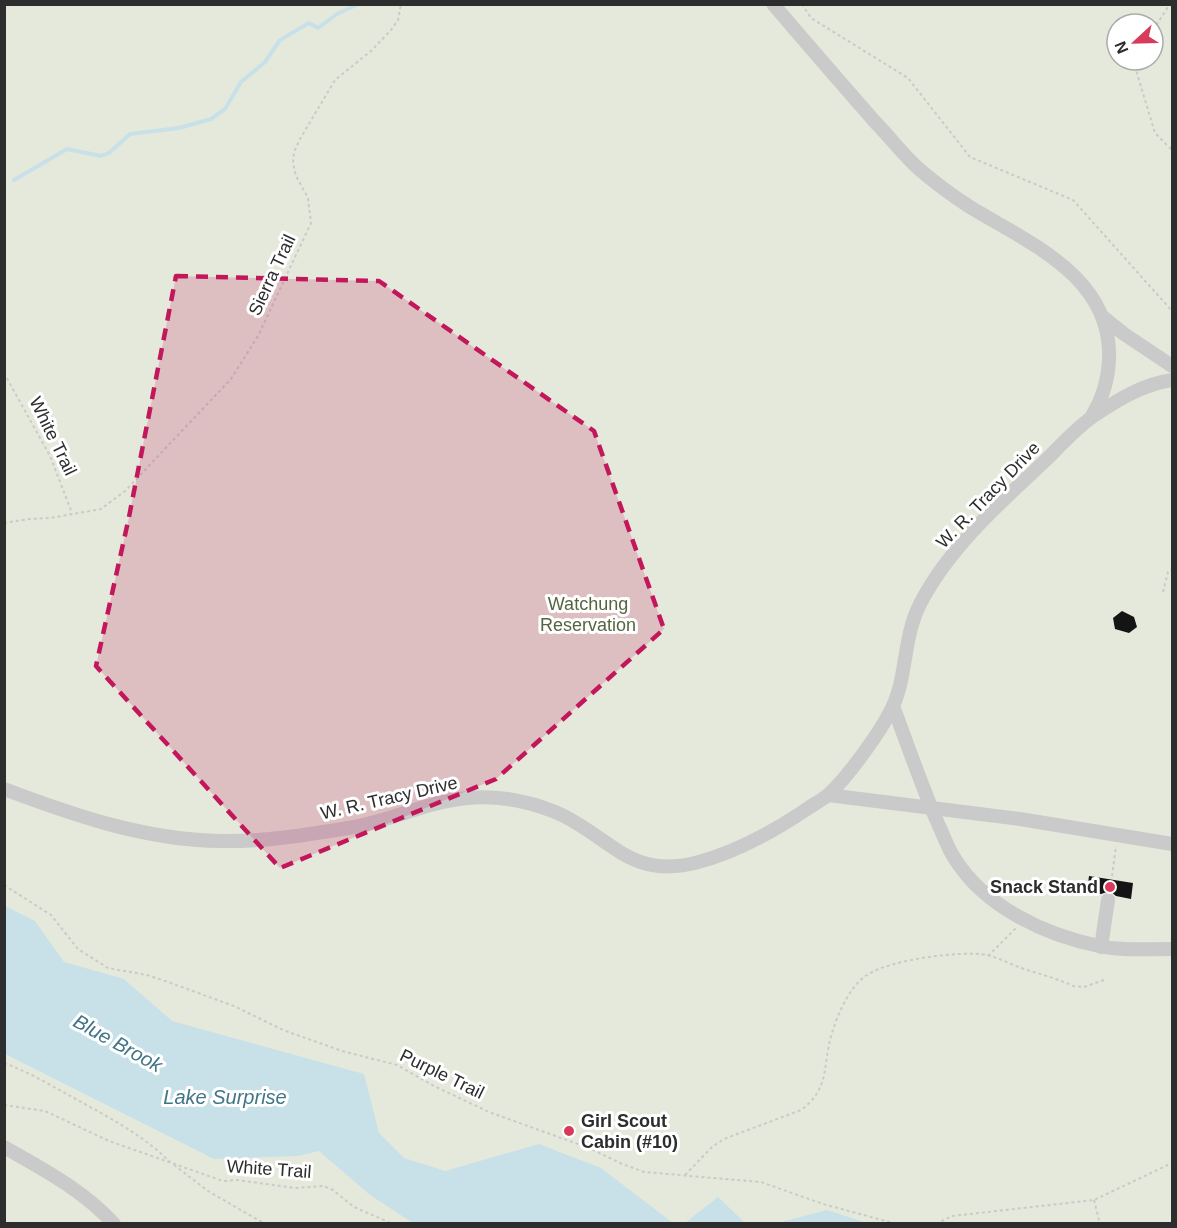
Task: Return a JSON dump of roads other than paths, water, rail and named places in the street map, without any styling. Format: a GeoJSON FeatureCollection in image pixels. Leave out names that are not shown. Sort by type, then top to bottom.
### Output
{"type":"FeatureCollection","features":[{"type":"Feature","properties":{"kind":"street","name":"W. R. Tracy Drive"},"geometry":{"type":"LineString","coordinates":[[4,789],[72,814],[123,828],[176,838],[219,841],[274,839],[373,824],[444,802],[465,798],[509,800],[548,809],[567,818],[620,853],[639,862],[671,866],[707,859],[745,844],[785,824],[828,795],[854,765],[893,706],[912,621],[920,603],[940,571],[1011,493],[1091,417],[1101,403],[1109,369],[1110,350],[1103,318],[1084,286],[1064,265],[1045,250],[968,206],[918,168],[830,72],[773,4]]}},
{"type":"Feature","properties":{"kind":"street","name":"W. R. Tracy Drive"},"geometry":{"type":"LineString","coordinates":[[1103,318],[1173,366]]}},
{"type":"Feature","properties":{"kind":"street","name":"W. R. Tracy Drive"},"geometry":{"type":"LineString","coordinates":[[1091,417],[1138,390],[1173,380]]}},
{"type":"Feature","properties":{"kind":"street"},"geometry":{"type":"LineString","coordinates":[[893,706],[932,809],[954,858],[974,885],[996,903],[1025,920],[1059,934],[1101,947],[1142,950],[1173,949]]}},
{"type":"Feature","properties":{"kind":"street"},"geometry":{"type":"LineString","coordinates":[[828,795],[1020,819],[1173,844]]}},
{"type":"Feature","properties":{"kind":"street"},"geometry":{"type":"LineString","coordinates":[[1101,947],[1108,900]]}},
{"type":"Feature","properties":{"kind":"street"},"geometry":{"type":"LineString","coordinates":[[4,1147],[60,1178],[81,1193],[114,1224]]}},
{"type":"Feature","properties":{"kind":"water","name":"Lake Surprise"},"geometry":{"type":"Polygon","coordinates":[[[5,906],[35,921],[64,962],[124,979],[172,1021],[364,1074],[379,1133],[404,1158],[445,1171],[539,1144],[601,1168],[673,1223],[413,1223],[370,1195],[319,1151],[298,1156],[214,1159],[5,1054],[5,906]]]}},
{"type":"Feature","properties":{"kind":"water"},"geometry":{"type":"Polygon","coordinates":[[[718,1197],[745,1223],[685,1223],[718,1197]]]}},
{"type":"Feature","properties":{"kind":"water"},"geometry":{"type":"Polygon","coordinates":[[[827,1210],[867,1223],[778,1223],[827,1210]]]}},
{"type":"Feature","properties":{"kind":"waterway"},"geometry":{"type":"LineString","coordinates":[[14,180],[67,149],[101,156],[109,153],[130,134],[179,128],[211,119],[225,109],[241,82],[265,62],[280,40],[309,23],[318,28],[337,14],[358,4]]}},
{"type":"Feature","properties":{"kind":"place","name":"Snack Stand"},"geometry":{"type":"Point","coordinates":[1110,887]}},
{"type":"Feature","properties":{"kind":"place","name":"Girl Scout Cabin (#10)"},"geometry":{"type":"Point","coordinates":[569,1131]}},
{"type":"Feature","properties":{"kind":"park label","name":"Watchung Reservation"},"geometry":{"type":"Point","coordinates":[588,614]}},
{"type":"Feature","properties":{"kind":"water label","name":"Blue Brook"},"geometry":{"type":"Point","coordinates":[118,1043]}}]}
